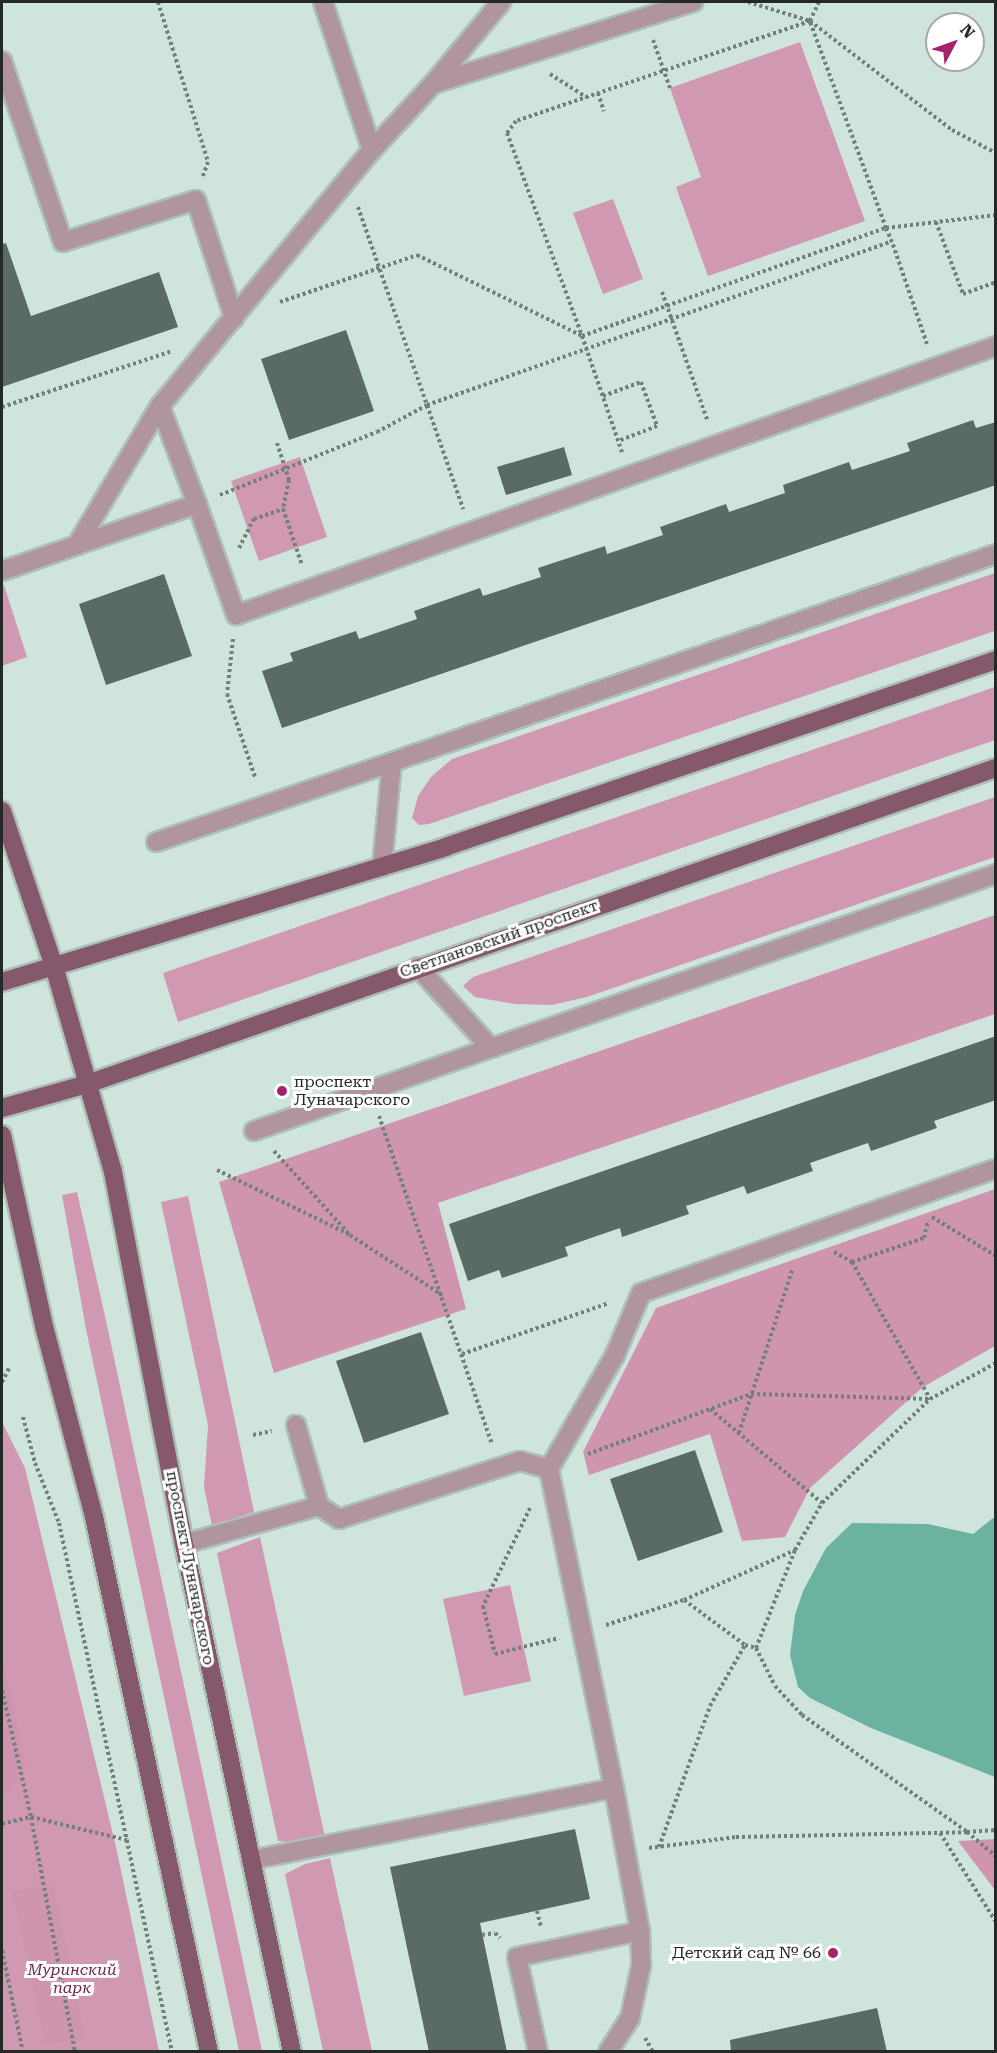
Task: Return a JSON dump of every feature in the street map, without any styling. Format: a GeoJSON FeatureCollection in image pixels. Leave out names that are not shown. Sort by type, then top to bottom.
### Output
{"type":"FeatureCollection","features":[{"type":"Feature","properties":{"kind":"main road"},"geometry":{"type":"LineString","coordinates":[[2,982],[382,867],[996,660]]}},
{"type":"Feature","properties":{"kind":"main road","name":"Светлановский проспект"},"geometry":{"type":"LineString","coordinates":[[2,1108],[87,1084],[418,967],[996,768]]}},
{"type":"Feature","properties":{"kind":"main road","name":"проспект Луначарского"},"geometry":{"type":"LineString","coordinates":[[2,811],[54,966],[113,1172],[184,1544],[292,2052]]}},
{"type":"Feature","properties":{"kind":"main road"},"geometry":{"type":"LineString","coordinates":[[2,1135],[45,1330],[94,1517],[209,2052]]}},
{"type":"Feature","properties":{"kind":"street"},"geometry":{"type":"LineString","coordinates":[[323,2],[372,150]]}},
{"type":"Feature","properties":{"kind":"street"},"geometry":{"type":"LineString","coordinates":[[77,545],[160,406],[348,178],[433,84],[501,2]]}},
{"type":"Feature","properties":{"kind":"street"},"geometry":{"type":"LineString","coordinates":[[433,84],[686,2]]}},
{"type":"Feature","properties":{"kind":"street"},"geometry":{"type":"LineString","coordinates":[[2,60],[63,242],[196,200],[234,318]]}},
{"type":"Feature","properties":{"kind":"street"},"geometry":{"type":"LineString","coordinates":[[160,406],[236,615],[996,346]]}},
{"type":"Feature","properties":{"kind":"street"},"geometry":{"type":"LineString","coordinates":[[2,571],[197,504]]}},
{"type":"Feature","properties":{"kind":"street"},"geometry":{"type":"LineString","coordinates":[[156,842],[996,554]]}},
{"type":"Feature","properties":{"kind":"street"},"geometry":{"type":"LineString","coordinates":[[382,867],[392,762]]}},
{"type":"Feature","properties":{"kind":"street"},"geometry":{"type":"LineString","coordinates":[[254,1131],[996,874]]}},
{"type":"Feature","properties":{"kind":"street"},"geometry":{"type":"LineString","coordinates":[[418,967],[491,1048]]}},
{"type":"Feature","properties":{"kind":"street"},"geometry":{"type":"LineString","coordinates":[[608,2052],[630,2018],[641,1966],[640,1931],[614,1788],[580,1633],[549,1469],[615,1355],[641,1293],[996,1168]]}},
{"type":"Feature","properties":{"kind":"street"},"geometry":{"type":"LineString","coordinates":[[296,1425],[319,1506],[339,1519],[520,1461],[549,1469]]}},
{"type":"Feature","properties":{"kind":"street"},"geometry":{"type":"LineString","coordinates":[[184,1544],[319,1506]]}},
{"type":"Feature","properties":{"kind":"street"},"geometry":{"type":"LineString","coordinates":[[251,1860],[614,1788]]}},
{"type":"Feature","properties":{"kind":"street"},"geometry":{"type":"LineString","coordinates":[[538,2052],[517,1957],[640,1931]]}},
{"type":"Feature","properties":{"kind":"path"},"geometry":{"type":"LineString","coordinates":[[158,2],[208,162],[196,200]]}},
{"type":"Feature","properties":{"kind":"path"},"geometry":{"type":"LineString","coordinates":[[748,2],[810,21],[952,130],[996,153]]}},
{"type":"Feature","properties":{"kind":"path"},"geometry":{"type":"LineString","coordinates":[[819,2],[810,21],[892,242],[935,367]]}},
{"type":"Feature","properties":{"kind":"path"},"geometry":{"type":"LineString","coordinates":[[644,17],[670,88]]}},
{"type":"Feature","properties":{"kind":"path"},"geometry":{"type":"LineString","coordinates":[[630,475],[582,336],[507,133],[516,122],[663,69],[810,21]]}},
{"type":"Feature","properties":{"kind":"path"},"geometry":{"type":"LineString","coordinates":[[522,56],[586,97]]}},
{"type":"Feature","properties":{"kind":"path"},"geometry":{"type":"LineString","coordinates":[[598,93],[604,111]]}},
{"type":"Feature","properties":{"kind":"path"},"geometry":{"type":"LineString","coordinates":[[348,178],[470,532]]}},
{"type":"Feature","properties":{"kind":"path"},"geometry":{"type":"LineString","coordinates":[[234,318],[417,255],[582,336],[886,228],[996,215]]}},
{"type":"Feature","properties":{"kind":"path"},"geometry":{"type":"LineString","coordinates":[[936,222],[963,294],[996,282]]}},
{"type":"Feature","properties":{"kind":"path"},"geometry":{"type":"LineString","coordinates":[[197,504],[377,432],[427,405],[673,322],[892,242]]}},
{"type":"Feature","properties":{"kind":"path"},"geometry":{"type":"LineString","coordinates":[[662,292],[716,444]]}},
{"type":"Feature","properties":{"kind":"path"},"geometry":{"type":"LineString","coordinates":[[2,407],[176,349]]}},
{"type":"Feature","properties":{"kind":"path"},"geometry":{"type":"LineString","coordinates":[[603,396],[641,382],[657,426],[618,441]]}},
{"type":"Feature","properties":{"kind":"path"},"geometry":{"type":"LineString","coordinates":[[277,442],[289,480],[283,509],[310,588]]}},
{"type":"Feature","properties":{"kind":"path"},"geometry":{"type":"LineString","coordinates":[[223,578],[254,519],[283,509]]}},
{"type":"Feature","properties":{"kind":"path"},"geometry":{"type":"LineString","coordinates":[[236,615],[227,694],[255,777]]}},
{"type":"Feature","properties":{"kind":"path"},"geometry":{"type":"LineString","coordinates":[[379,1116],[500,1468]]}},
{"type":"Feature","properties":{"kind":"path"},"geometry":{"type":"LineString","coordinates":[[274,1151],[350,1235]]}},
{"type":"Feature","properties":{"kind":"path"},"geometry":{"type":"LineString","coordinates":[[217,1170],[350,1235],[442,1294]]}},
{"type":"Feature","properties":{"kind":"path"},"geometry":{"type":"LineString","coordinates":[[930,1400],[852,1262],[924,1238],[929,1215],[996,1256]]}},
{"type":"Feature","properties":{"kind":"path"},"geometry":{"type":"LineString","coordinates":[[739,1433],[804,1236]]}},
{"type":"Feature","properties":{"kind":"path"},"geometry":{"type":"LineString","coordinates":[[462,1354],[641,1293]]}},
{"type":"Feature","properties":{"kind":"path"},"geometry":{"type":"LineString","coordinates":[[756,1648],[795,1550],[822,1503],[930,1400],[996,1363]]}},
{"type":"Feature","properties":{"kind":"path"},"geometry":{"type":"LineString","coordinates":[[2,1382],[9,1368]]}},
{"type":"Feature","properties":{"kind":"path"},"geometry":{"type":"LineString","coordinates":[[795,1550],[684,1600],[580,1633],[495,1654],[483,1606],[549,1469],[751,1394],[930,1400]]}},
{"type":"Feature","properties":{"kind":"path"},"geometry":{"type":"LineString","coordinates":[[709,1409],[822,1503]]}},
{"type":"Feature","properties":{"kind":"path"},"geometry":{"type":"LineString","coordinates":[[23,1417],[35,1463],[59,1523],[172,2052]]}},
{"type":"Feature","properties":{"kind":"path"},"geometry":{"type":"LineString","coordinates":[[684,1600],[745,1645],[756,1648],[775,1686],[802,1715],[967,1832],[996,1856]]}},
{"type":"Feature","properties":{"kind":"path"},"geometry":{"type":"LineString","coordinates":[[659,1846],[710,1706],[745,1645]]}},
{"type":"Feature","properties":{"kind":"path"},"geometry":{"type":"LineString","coordinates":[[2,1689],[31,1817],[75,2052]]}},
{"type":"Feature","properties":{"kind":"path"},"geometry":{"type":"LineString","coordinates":[[2,1824],[31,1817],[127,1840]]}},
{"type":"Feature","properties":{"kind":"path"},"geometry":{"type":"LineString","coordinates":[[626,1852],[736,1837],[996,1830]]}},
{"type":"Feature","properties":{"kind":"path"},"geometry":{"type":"LineString","coordinates":[[940,1832],[996,1922]]}},
{"type":"Feature","properties":{"kind":"path"},"geometry":{"type":"LineString","coordinates":[[2,1950],[23,2052]]}},
{"type":"Feature","properties":{"kind":"green space"},"geometry":{"type":"Polygon","coordinates":[[[800,42],[865,221],[708,276],[676,187],[701,177],[670,88],[800,42]]]}},
{"type":"Feature","properties":{"kind":"green space"},"geometry":{"type":"Polygon","coordinates":[[[613,199],[643,279],[603,294],[573,213],[613,199]]]}},
{"type":"Feature","properties":{"kind":"green space"},"geometry":{"type":"Polygon","coordinates":[[[300,457],[327,537],[259,561],[231,481],[300,457]]]}},
{"type":"Feature","properties":{"kind":"green space"},"geometry":{"type":"Polygon","coordinates":[[[995,573],[995,631],[429,824],[419,825],[412,818],[418,796],[431,777],[452,759],[995,573]]]}},
{"type":"Feature","properties":{"kind":"green space"},"geometry":{"type":"Polygon","coordinates":[[[4,585],[27,657],[2,666],[2,586],[4,585]]]}},
{"type":"Feature","properties":{"kind":"green space"},"geometry":{"type":"Polygon","coordinates":[[[995,687],[995,740],[178,1022],[163,973],[995,687]]]}},
{"type":"Feature","properties":{"kind":"green space"},"geometry":{"type":"Polygon","coordinates":[[[995,797],[995,857],[587,997],[552,1005],[515,1004],[475,997],[463,986],[473,977],[995,797]]]}},
{"type":"Feature","properties":{"kind":"green space"},"geometry":{"type":"Polygon","coordinates":[[[995,915],[995,1014],[438,1203],[466,1309],[274,1373],[219,1182],[995,915]]]}},
{"type":"Feature","properties":{"kind":"green space"},"geometry":{"type":"Polygon","coordinates":[[[995,1189],[995,1346],[923,1387],[810,1488],[785,1537],[742,1541],[710,1434],[589,1475],[583,1452],[656,1308],[995,1189]]]}},
{"type":"Feature","properties":{"kind":"green space"},"geometry":{"type":"Polygon","coordinates":[[[77,1192],[262,2051],[239,2051],[86,1329],[62,1195],[77,1192]]]}},
{"type":"Feature","properties":{"kind":"green space"},"geometry":{"type":"Polygon","coordinates":[[[188,1196],[254,1512],[212,1526],[204,1487],[208,1425],[161,1202],[188,1196]]]}},
{"type":"Feature","properties":{"kind":"green space","name":"Муринский парк"},"geometry":{"type":"Polygon","coordinates":[[[2,1422],[25,1468],[116,1847],[159,2051],[2,2051],[2,1422]]]}},
{"type":"Feature","properties":{"kind":"green space"},"geometry":{"type":"Polygon","coordinates":[[[260,1537],[325,1837],[299,1843],[278,1841],[217,1553],[260,1537]]]}},
{"type":"Feature","properties":{"kind":"green space"},"geometry":{"type":"Polygon","coordinates":[[[510,1585],[531,1681],[464,1696],[443,1599],[510,1585]]]}},
{"type":"Feature","properties":{"kind":"green space"},"geometry":{"type":"Polygon","coordinates":[[[2,1653],[26,1767],[5,1798],[2,1795],[2,1653]]]}},
{"type":"Feature","properties":{"kind":"green space"},"geometry":{"type":"Polygon","coordinates":[[[996,1839],[995,1890],[958,1841],[996,1839]]]}},
{"type":"Feature","properties":{"kind":"green space"},"geometry":{"type":"Polygon","coordinates":[[[330,1858],[372,2051],[323,2051],[285,1874],[305,1864],[330,1858]]]}},
{"type":"Feature","properties":{"kind":"green space"},"geometry":{"type":"Polygon","coordinates":[[[53,1883],[86,2041],[45,2044],[12,1891],[53,1883]]]}},
{"type":"Feature","properties":{"kind":"shaded area"},"geometry":{"type":"Polygon","coordinates":[[[993,1518],[996,1519],[995,1777],[871,1728],[810,1698],[798,1687],[790,1655],[795,1615],[803,1591],[826,1548],[852,1523],[928,1524],[973,1534],[993,1518]]]}},
{"type":"Feature","properties":{"kind":"building"},"geometry":{"type":"Polygon","coordinates":[[[6,243],[31,316],[159,272],[178,327],[2,387],[2,244],[6,243]]]}},
{"type":"Feature","properties":{"kind":"building"},"geometry":{"type":"Polygon","coordinates":[[[346,330],[374,411],[289,440],[261,359],[346,330]]]}},
{"type":"Feature","properties":{"kind":"building"},"geometry":{"type":"Polygon","coordinates":[[[973,420],[976,428],[996,422],[996,485],[282,728],[262,671],[293,661],[290,653],[356,631],[359,639],[417,619],[414,611],[480,588],[483,596],[541,577],[538,568],[605,546],[607,554],[663,535],[660,527],[726,504],[729,512],[785,493],[783,485],[849,462],[852,470],[910,451],[907,443],[973,420]]]}},
{"type":"Feature","properties":{"kind":"building"},"geometry":{"type":"Polygon","coordinates":[[[564,447],[572,475],[506,495],[497,467],[564,447]]]}},
{"type":"Feature","properties":{"kind":"building"},"geometry":{"type":"Polygon","coordinates":[[[164,574],[192,656],[106,685],[79,604],[164,574]]]}},
{"type":"Feature","properties":{"kind":"building"},"geometry":{"type":"Polygon","coordinates":[[[996,1036],[996,1100],[934,1121],[937,1128],[871,1151],[868,1143],[810,1163],[813,1171],[747,1194],[744,1186],[686,1206],[689,1214],[622,1237],[620,1228],[565,1247],[568,1256],[502,1278],[499,1270],[468,1281],[449,1224],[996,1036]]]}},
{"type":"Feature","properties":{"kind":"building"},"geometry":{"type":"Polygon","coordinates":[[[421,1332],[449,1414],[364,1443],[336,1361],[421,1332]]]}},
{"type":"Feature","properties":{"kind":"building"},"geometry":{"type":"Polygon","coordinates":[[[695,1450],[723,1532],[638,1561],[610,1479],[695,1450]]]}},
{"type":"Feature","properties":{"kind":"building"},"geometry":{"type":"Polygon","coordinates":[[[575,1829],[590,1899],[480,1923],[507,2052],[429,2052],[390,1867],[575,1829]]]}},
{"type":"Feature","properties":{"kind":"building"},"geometry":{"type":"Polygon","coordinates":[[[877,2008],[887,2052],[731,2052],[730,2040],[877,2008]]]}},
{"type":"Feature","properties":{"kind":"place","name":"проспект Луначарского"},"geometry":{"type":"Point","coordinates":[282,1091]}},
{"type":"Feature","properties":{"kind":"place","name":"Детский сад № 66"},"geometry":{"type":"Point","coordinates":[833,1953]}}]}
